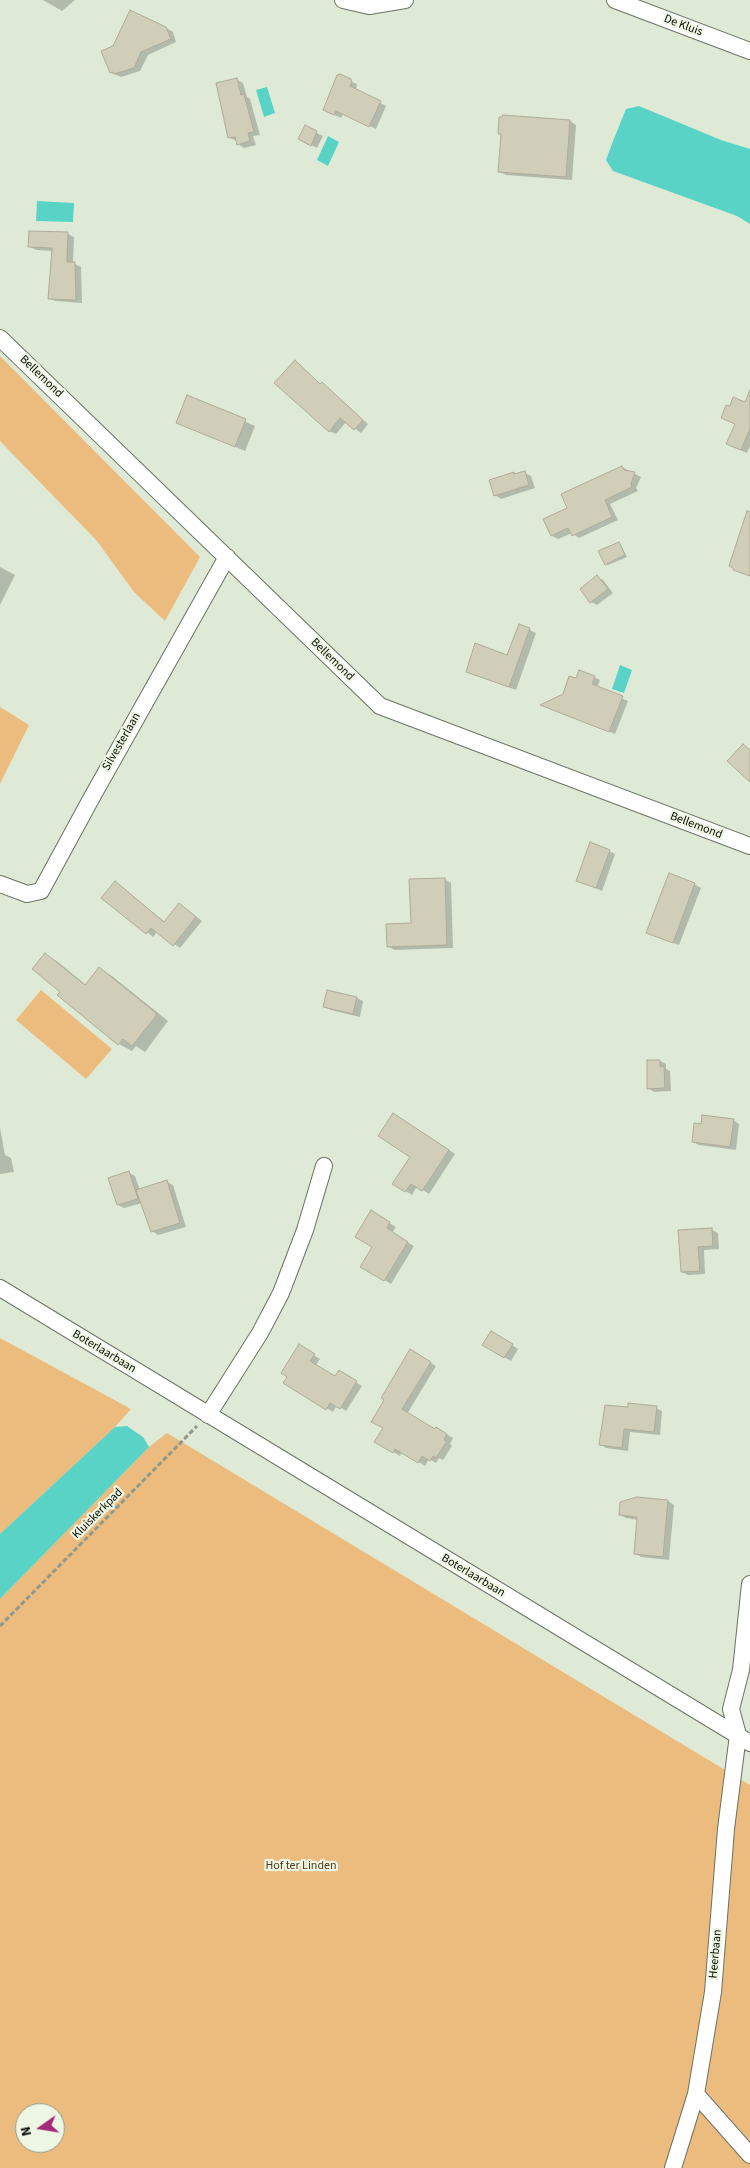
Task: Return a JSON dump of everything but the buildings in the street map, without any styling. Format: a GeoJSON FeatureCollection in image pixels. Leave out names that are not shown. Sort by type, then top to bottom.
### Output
{"type":"FeatureCollection","features":[{"type":"Feature","properties":{"kind":"street"},"geometry":{"type":"LineString","coordinates":[[343,0],[369,6],[404,0]]}},
{"type":"Feature","properties":{"kind":"street","name":"De Kluis"},"geometry":{"type":"LineString","coordinates":[[615,0],[750,51]]}},
{"type":"Feature","properties":{"kind":"street","name":"Bellemond"},"geometry":{"type":"LineString","coordinates":[[0,338],[380,706],[750,846]]}},
{"type":"Feature","properties":{"kind":"street","name":"Silvesterlaan"},"geometry":{"type":"LineString","coordinates":[[0,884],[28,894],[40,892],[227,557]]}},
{"type":"Feature","properties":{"kind":"street"},"geometry":{"type":"LineString","coordinates":[[208,1415],[260,1333],[280,1294],[305,1230],[324,1166]]}},
{"type":"Feature","properties":{"kind":"street","name":"Boterlaarbaan"},"geometry":{"type":"LineString","coordinates":[[0,1288],[744,1739]]}},
{"type":"Feature","properties":{"kind":"street"},"geometry":{"type":"LineString","coordinates":[[744,1739],[731,1709],[741,1670],[750,1584]]}},
{"type":"Feature","properties":{"kind":"street","name":"Heerbaan"},"geometry":{"type":"LineString","coordinates":[[673,2168],[696,2094],[713,1992],[726,1829],[744,1739]]}},
{"type":"Feature","properties":{"kind":"street"},"geometry":{"type":"LineString","coordinates":[[696,2094],[750,2155]]}},
{"type":"Feature","properties":{"kind":"path","name":"Kluiskerkpad"},"geometry":{"type":"LineString","coordinates":[[0,1626],[208,1415]]}},
{"type":"Feature","properties":{"kind":"green space"},"geometry":{"type":"Polygon","coordinates":[[[0,356],[200,557],[165,621],[134,592],[97,541],[0,441],[0,356]]]}},
{"type":"Feature","properties":{"kind":"green space"},"geometry":{"type":"Polygon","coordinates":[[[0,707],[29,725],[0,784],[0,707]]]}},
{"type":"Feature","properties":{"kind":"green space"},"geometry":{"type":"Polygon","coordinates":[[[41,990],[112,1049],[86,1079],[16,1020],[41,990]]]}},
{"type":"Feature","properties":{"kind":"green space"},"geometry":{"type":"Polygon","coordinates":[[[0,1338],[131,1409],[115,1427],[0,1534],[0,1338]]]}},
{"type":"Feature","properties":{"kind":"green space","name":"Hof ter Linden"},"geometry":{"type":"Polygon","coordinates":[[[167,1433],[750,1785],[750,2168],[0,2168],[0,1599],[149,1447],[167,1433]]]}},
{"type":"Feature","properties":{"kind":"water"},"geometry":{"type":"Polygon","coordinates":[[[267,87],[275,113],[264,117],[256,90],[267,87]]]}},
{"type":"Feature","properties":{"kind":"water"},"geometry":{"type":"Polygon","coordinates":[[[639,106],[721,140],[750,149],[750,224],[737,216],[613,171],[606,160],[613,141],[626,109],[639,106]]]}},
{"type":"Feature","properties":{"kind":"water"},"geometry":{"type":"Polygon","coordinates":[[[328,136],[339,142],[328,166],[317,160],[328,136]]]}},
{"type":"Feature","properties":{"kind":"water"},"geometry":{"type":"Polygon","coordinates":[[[37,201],[74,203],[73,222],[36,221],[37,201]]]}},
{"type":"Feature","properties":{"kind":"water"},"geometry":{"type":"Polygon","coordinates":[[[620,665],[632,670],[624,693],[612,689],[620,665]]]}},
{"type":"Feature","properties":{"kind":"water"},"geometry":{"type":"Polygon","coordinates":[[[127,1426],[143,1437],[149,1447],[0,1599],[0,1534],[115,1427],[127,1426]]]}}]}
